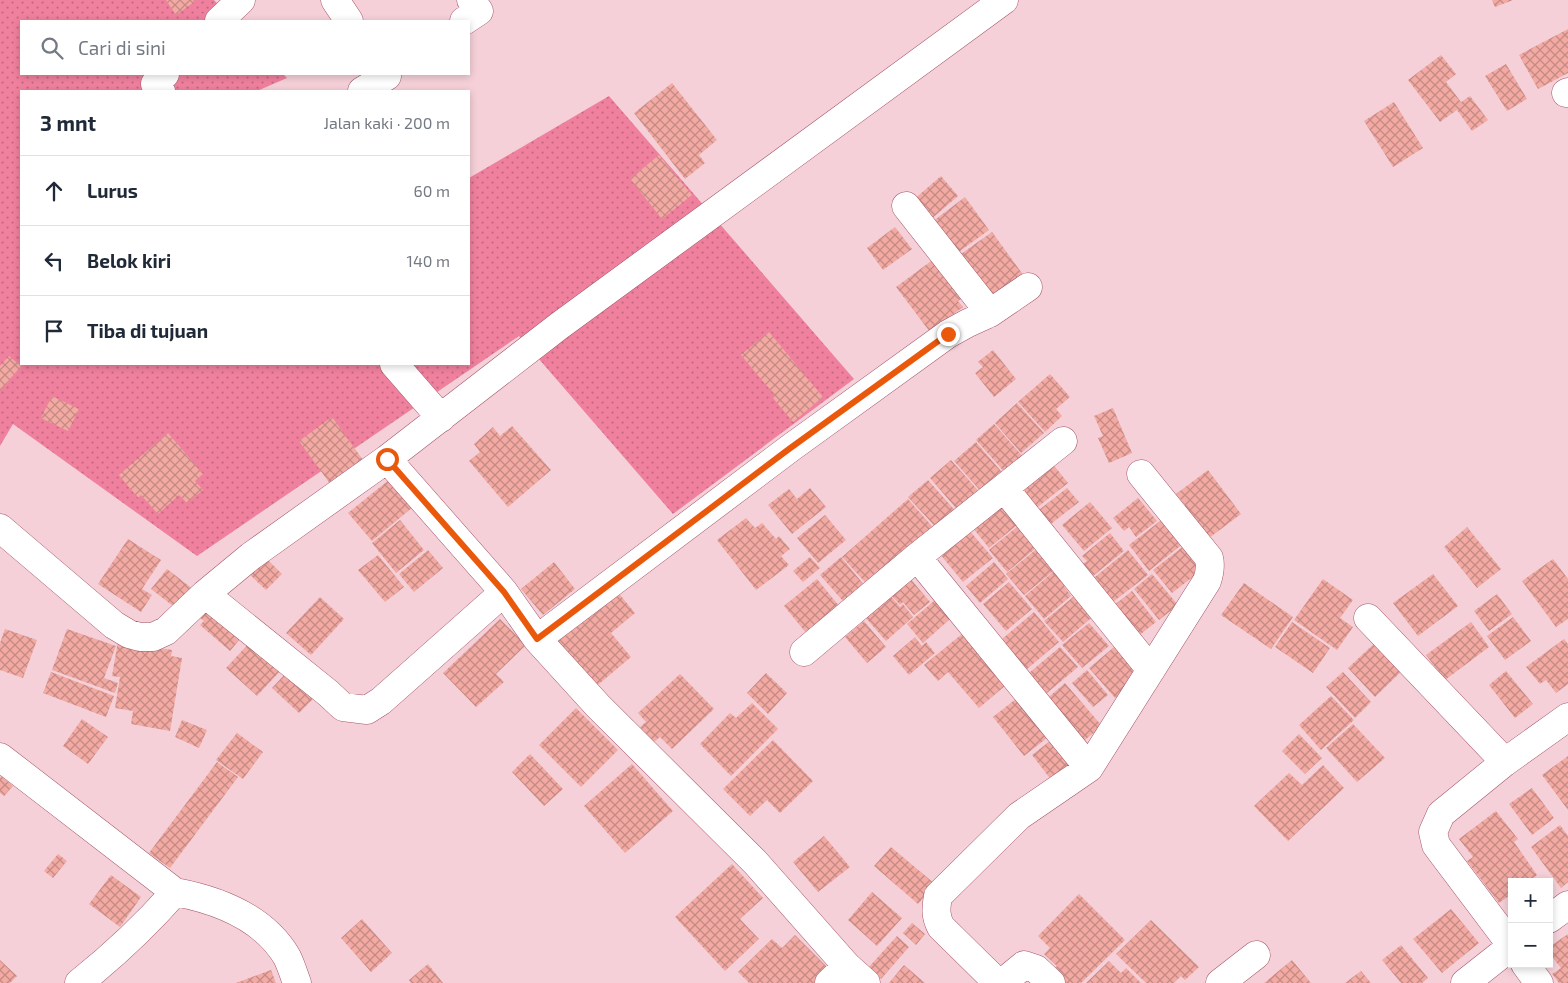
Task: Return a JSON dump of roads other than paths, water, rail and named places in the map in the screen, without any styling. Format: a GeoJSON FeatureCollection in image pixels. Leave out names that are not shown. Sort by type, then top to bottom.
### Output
{"type":"FeatureCollection","features":[{"type":"Feature","properties":{"kind":"street"},"geometry":{"type":"LineString","coordinates":[[220,20],[241,0]]}},
{"type":"Feature","properties":{"kind":"street"},"geometry":{"type":"LineString","coordinates":[[335,0],[348,20]]}},
{"type":"Feature","properties":{"kind":"street"},"geometry":{"type":"LineString","coordinates":[[466,20],[479,11],[471,0]]}},
{"type":"Feature","properties":{"kind":"street"},"geometry":{"type":"LineString","coordinates":[[0,528],[114,625],[129,634],[140,637],[153,637],[166,631],[205,594],[251,556],[387,459],[559,326],[1004,0]]}},
{"type":"Feature","properties":{"kind":"street"},"geometry":{"type":"LineString","coordinates":[[160,90],[154,84],[164,75]]}},
{"type":"Feature","properties":{"kind":"street"},"geometry":{"type":"LineString","coordinates":[[364,90],[387,75]]}},
{"type":"Feature","properties":{"kind":"street"},"geometry":{"type":"LineString","coordinates":[[906,206],[990,313]]}},
{"type":"Feature","properties":{"kind":"street"},"geometry":{"type":"LineString","coordinates":[[537,639],[789,449],[940,340],[968,322],[990,313],[1028,287]]}},
{"type":"Feature","properties":{"kind":"street"},"geometry":{"type":"LineString","coordinates":[[395,365],[441,418]]}},
{"type":"Feature","properties":{"kind":"street"},"geometry":{"type":"LineString","coordinates":[[804,652],[918,557],[1063,441]]}},
{"type":"Feature","properties":{"kind":"street"},"geometry":{"type":"LineString","coordinates":[[387,459],[504,592],[537,639],[598,706],[755,862],[847,977]]}},
{"type":"Feature","properties":{"kind":"street"},"geometry":{"type":"LineString","coordinates":[[998,983],[941,927],[937,918],[936,908],[938,896],[1019,816],[1089,768],[1207,581],[1210,564],[1209,558],[1141,474]]}},
{"type":"Feature","properties":{"kind":"street"},"geometry":{"type":"LineString","coordinates":[[1004,488],[1151,670]]}},
{"type":"Feature","properties":{"kind":"street"},"geometry":{"type":"LineString","coordinates":[[918,557],[1089,768]]}},
{"type":"Feature","properties":{"kind":"street"},"geometry":{"type":"LineString","coordinates":[[205,594],[343,707],[366,710],[381,701],[504,592]]}},
{"type":"Feature","properties":{"kind":"street"},"geometry":{"type":"LineString","coordinates":[[1368,618],[1505,762]]}},
{"type":"Feature","properties":{"kind":"street"},"geometry":{"type":"LineString","coordinates":[[1508,941],[1436,845],[1433,832],[1441,814],[1505,762],[1568,716]]}},
{"type":"Feature","properties":{"kind":"street"},"geometry":{"type":"LineString","coordinates":[[0,757],[175,892],[196,896],[222,905],[245,916],[269,934],[287,958],[297,983]]}},
{"type":"Feature","properties":{"kind":"street"},"geometry":{"type":"LineString","coordinates":[[80,983],[124,944],[175,892]]}},
{"type":"Feature","properties":{"kind":"street"},"geometry":{"type":"LineString","coordinates":[[1553,916],[1568,905]]}},
{"type":"Feature","properties":{"kind":"street"},"geometry":{"type":"LineString","coordinates":[[1465,983],[1508,949]]}},
{"type":"Feature","properties":{"kind":"street"},"geometry":{"type":"LineString","coordinates":[[1220,983],[1256,955]]}},
{"type":"Feature","properties":{"kind":"street"},"geometry":{"type":"LineString","coordinates":[[1002,983],[1024,965],[1036,969],[1051,983]]}},
{"type":"Feature","properties":{"kind":"street"},"geometry":{"type":"LineString","coordinates":[[1528,968],[1539,983]]}}]}
